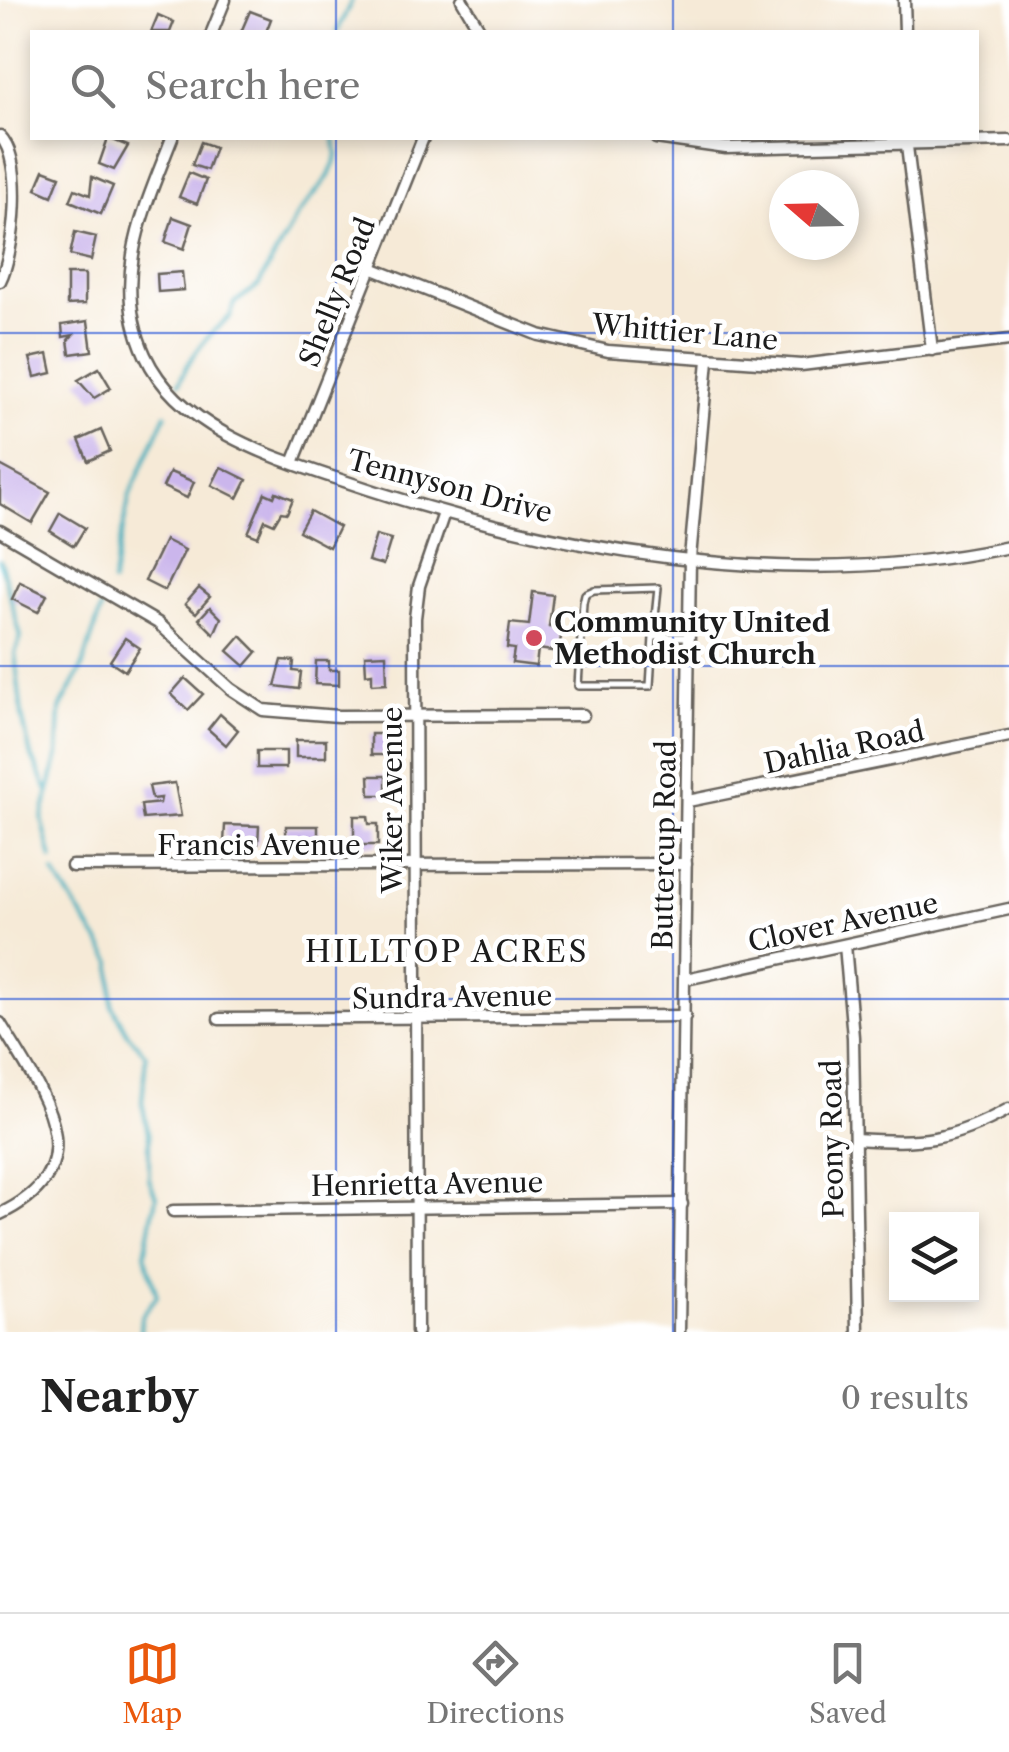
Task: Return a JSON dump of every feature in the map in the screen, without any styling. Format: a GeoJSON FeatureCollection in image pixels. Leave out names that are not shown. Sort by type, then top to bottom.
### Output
{"type":"FeatureCollection","features":[{"type":"Feature","properties":{"kind":"street"},"geometry":{"type":"LineString","coordinates":[[213,30],[224,0]]}},
{"type":"Feature","properties":{"kind":"street"},"geometry":{"type":"LineString","coordinates":[[462,0],[480,30]]}},
{"type":"Feature","properties":{"kind":"street"},"geometry":{"type":"LineString","coordinates":[[904,0],[904,30]]}},
{"type":"Feature","properties":{"kind":"street"},"geometry":{"type":"LineString","coordinates":[[0,136],[12,165],[13,237],[0,281]]}},
{"type":"Feature","properties":{"kind":"street","name":"Tennyson Drive"},"geometry":{"type":"LineString","coordinates":[[171,140],[140,220],[130,260],[131,311],[144,354],[165,386],[208,424],[293,462],[444,514],[592,546],[690,558],[854,564],[1009,547]]}},
{"type":"Feature","properties":{"kind":"street","name":"Shelly Road"},"geometry":{"type":"LineString","coordinates":[[293,462],[422,140]]}},
{"type":"Feature","properties":{"kind":"street"},"geometry":{"type":"LineString","coordinates":[[670,140],[726,148],[1009,141]]}},
{"type":"Feature","properties":{"kind":"street"},"geometry":{"type":"LineString","coordinates":[[906,141],[932,350]]}},
{"type":"Feature","properties":{"kind":"street","name":"Whittier Lane"},"geometry":{"type":"LineString","coordinates":[[370,268],[570,344],[708,360],[801,364],[1009,340]]}},
{"type":"Feature","properties":{"kind":"street","name":"Buttercup Road"},"geometry":{"type":"LineString","coordinates":[[679,1332],[690,558],[708,360]]}},
{"type":"Feature","properties":{"kind":"street","name":"Wiker Avenue"},"geometry":{"type":"LineString","coordinates":[[417,1332],[417,596],[444,514]]}},
{"type":"Feature","properties":{"kind":"street"},"geometry":{"type":"LineString","coordinates":[[0,531],[155,621],[258,708],[280,714],[582,714]]}},
{"type":"Feature","properties":{"kind":"street","name":"Dahlia Road"},"geometry":{"type":"LineString","coordinates":[[688,801],[1009,736]]}},
{"type":"Feature","properties":{"kind":"street","name":"Francis Avenue"},"geometry":{"type":"LineString","coordinates":[[72,866],[686,864]]}},
{"type":"Feature","properties":{"kind":"street","name":"Clover Avenue"},"geometry":{"type":"LineString","coordinates":[[686,979],[1009,908]]}},
{"type":"Feature","properties":{"kind":"street","name":"Peony Road"},"geometry":{"type":"LineString","coordinates":[[846,945],[858,1332]]}},
{"type":"Feature","properties":{"kind":"street","name":"Sundra Avenue"},"geometry":{"type":"LineString","coordinates":[[219,1019],[685,1016]]}},
{"type":"Feature","properties":{"kind":"street"},"geometry":{"type":"LineString","coordinates":[[0,1023],[52,1118],[55,1153],[43,1188],[0,1214]]}},
{"type":"Feature","properties":{"kind":"street"},"geometry":{"type":"LineString","coordinates":[[855,1139],[909,1142],[953,1138],[1009,1109]]}},
{"type":"Feature","properties":{"kind":"street","name":"Henrietta Avenue"},"geometry":{"type":"LineString","coordinates":[[173,1210],[682,1204]]}},
{"type":"Feature","properties":{"kind":"lane"},"geometry":{"type":"LineString","coordinates":[[658,588],[653,637],[650,686],[578,686],[585,594],[594,590],[658,588]]}},
{"type":"Feature","properties":{"kind":"lane"},"geometry":{"type":"LineString","coordinates":[[653,637],[689,636]]}},
{"type":"Feature","properties":{"kind":"building"},"geometry":{"type":"Polygon","coordinates":[[[250,11],[271,19],[267,30],[242,30],[250,11]]]}},
{"type":"Feature","properties":{"kind":"building"},"geometry":{"type":"Polygon","coordinates":[[[158,15],[174,22],[171,30],[152,30],[158,15]]]}},
{"type":"Feature","properties":{"kind":"building"},"geometry":{"type":"Polygon","coordinates":[[[107,140],[128,146],[114,170],[99,164],[107,140]]]}},
{"type":"Feature","properties":{"kind":"building"},"geometry":{"type":"Polygon","coordinates":[[[201,142],[215,147],[207,170],[192,165],[201,142]]]}},
{"type":"Feature","properties":{"kind":"building"},"geometry":{"type":"Polygon","coordinates":[[[44,170],[60,176],[52,196],[36,189],[44,170]]]}},
{"type":"Feature","properties":{"kind":"building"},"geometry":{"type":"Polygon","coordinates":[[[189,173],[206,180],[197,204],[179,197],[189,173]]]}},
{"type":"Feature","properties":{"kind":"building"},"geometry":{"type":"Polygon","coordinates":[[[92,177],[113,186],[101,214],[70,201],[75,189],[90,195],[92,177]]]}},
{"type":"Feature","properties":{"kind":"building"},"geometry":{"type":"Polygon","coordinates":[[[173,217],[192,224],[184,249],[165,242],[173,217]]]}},
{"type":"Feature","properties":{"kind":"building"},"geometry":{"type":"Polygon","coordinates":[[[75,232],[96,237],[91,260],[70,255],[75,232]]]}},
{"type":"Feature","properties":{"kind":"building"},"geometry":{"type":"Polygon","coordinates":[[[182,272],[184,290],[158,292],[157,274],[182,272]]]}},
{"type":"Feature","properties":{"kind":"building"},"geometry":{"type":"Polygon","coordinates":[[[67,274],[85,274],[85,304],[67,305],[67,274]]]}},
{"type":"Feature","properties":{"kind":"building"},"geometry":{"type":"Polygon","coordinates":[[[88,321],[92,351],[70,354],[68,340],[73,335],[63,337],[62,325],[88,321]]]}},
{"type":"Feature","properties":{"kind":"building"},"geometry":{"type":"Polygon","coordinates":[[[48,354],[52,373],[35,377],[30,358],[48,354]]]}},
{"type":"Feature","properties":{"kind":"building"},"geometry":{"type":"Polygon","coordinates":[[[99,368],[111,388],[94,398],[78,380],[99,368]]]}},
{"type":"Feature","properties":{"kind":"building"},"geometry":{"type":"Polygon","coordinates":[[[101,430],[110,451],[88,461],[79,440],[101,430]]]}},
{"type":"Feature","properties":{"kind":"building"},"geometry":{"type":"Polygon","coordinates":[[[0,465],[50,492],[32,523],[0,504],[0,465]]]}},
{"type":"Feature","properties":{"kind":"building"},"geometry":{"type":"Polygon","coordinates":[[[221,467],[247,480],[238,498],[212,485],[221,467]]]}},
{"type":"Feature","properties":{"kind":"building"},"geometry":{"type":"Polygon","coordinates":[[[170,472],[194,482],[187,498],[163,487],[170,472]]]}},
{"type":"Feature","properties":{"kind":"building"},"geometry":{"type":"Polygon","coordinates":[[[276,492],[293,499],[287,513],[281,512],[274,524],[265,520],[258,537],[248,533],[265,493],[274,497],[276,492]]]}},
{"type":"Feature","properties":{"kind":"building"},"geometry":{"type":"Polygon","coordinates":[[[310,511],[339,527],[329,547],[299,531],[310,511]]]}},
{"type":"Feature","properties":{"kind":"building"},"geometry":{"type":"Polygon","coordinates":[[[60,513],[85,528],[74,546],[50,531],[60,513]]]}},
{"type":"Feature","properties":{"kind":"building"},"geometry":{"type":"Polygon","coordinates":[[[376,535],[391,539],[383,565],[368,561],[376,535]]]}},
{"type":"Feature","properties":{"kind":"building"},"geometry":{"type":"Polygon","coordinates":[[[165,540],[185,550],[165,591],[145,581],[165,540]]]}},
{"type":"Feature","properties":{"kind":"building"},"geometry":{"type":"Polygon","coordinates":[[[20,582],[47,595],[38,612],[12,599],[20,582]]]}},
{"type":"Feature","properties":{"kind":"building"},"geometry":{"type":"Polygon","coordinates":[[[199,588],[210,597],[196,613],[185,604],[199,588]]]}},
{"type":"Feature","properties":{"kind":"building","name":"Community United Methodist Church"},"geometry":{"type":"Polygon","coordinates":[[[533,592],[553,595],[549,626],[562,627],[559,652],[538,649],[536,666],[512,663],[514,649],[507,648],[510,623],[529,625],[533,592]]]}},
{"type":"Feature","properties":{"kind":"building"},"geometry":{"type":"Polygon","coordinates":[[[210,607],[221,618],[214,634],[199,619],[210,607]]]}},
{"type":"Feature","properties":{"kind":"building"},"geometry":{"type":"Polygon","coordinates":[[[241,636],[257,652],[245,666],[228,651],[241,636]]]}},
{"type":"Feature","properties":{"kind":"building"},"geometry":{"type":"Polygon","coordinates":[[[125,638],[140,648],[125,671],[110,661],[125,638]]]}},
{"type":"Feature","properties":{"kind":"building"},"geometry":{"type":"Polygon","coordinates":[[[386,654],[387,683],[372,684],[372,673],[366,674],[365,655],[386,654]]]}},
{"type":"Feature","properties":{"kind":"building"},"geometry":{"type":"Polygon","coordinates":[[[282,660],[294,661],[293,671],[301,672],[299,689],[275,686],[282,660]]]}},
{"type":"Feature","properties":{"kind":"building"},"geometry":{"type":"Polygon","coordinates":[[[316,661],[329,661],[329,670],[339,670],[339,685],[315,684],[316,661]]]}},
{"type":"Feature","properties":{"kind":"building"},"geometry":{"type":"Polygon","coordinates":[[[185,678],[203,694],[188,710],[171,694],[185,678]]]}},
{"type":"Feature","properties":{"kind":"building"},"geometry":{"type":"Polygon","coordinates":[[[220,714],[238,730],[226,745],[208,729],[220,714]]]}},
{"type":"Feature","properties":{"kind":"building"},"geometry":{"type":"Polygon","coordinates":[[[371,734],[386,734],[386,755],[371,755],[371,734]]]}},
{"type":"Feature","properties":{"kind":"building"},"geometry":{"type":"Polygon","coordinates":[[[296,740],[326,740],[326,757],[296,757],[296,740]]]}},
{"type":"Feature","properties":{"kind":"building"},"geometry":{"type":"Polygon","coordinates":[[[257,751],[286,751],[286,768],[257,768],[257,751]]]}},
{"type":"Feature","properties":{"kind":"building"},"geometry":{"type":"Polygon","coordinates":[[[369,776],[386,776],[386,795],[370,795],[369,776]]]}},
{"type":"Feature","properties":{"kind":"building"},"geometry":{"type":"Polygon","coordinates":[[[175,783],[181,816],[143,819],[141,805],[160,803],[161,798],[152,799],[149,786],[175,783]]]}},
{"type":"Feature","properties":{"kind":"building"},"geometry":{"type":"Polygon","coordinates":[[[354,816],[368,816],[369,824],[378,824],[378,845],[354,845],[354,816]]]}},
{"type":"Feature","properties":{"kind":"building"},"geometry":{"type":"Polygon","coordinates":[[[225,825],[259,826],[258,844],[224,843],[225,825]]]}},
{"type":"Feature","properties":{"kind":"building"},"geometry":{"type":"Polygon","coordinates":[[[286,826],[318,826],[318,842],[286,843],[286,826]]]}},
{"type":"Feature","properties":{"kind":"waterway"},"geometry":{"type":"LineString","coordinates":[[338,30],[352,0]]}},
{"type":"Feature","properties":{"kind":"waterway"},"geometry":{"type":"LineString","coordinates":[[179,383],[200,347],[230,317],[234,303],[258,286],[297,216],[329,176],[337,156],[335,140]]}},
{"type":"Feature","properties":{"kind":"waterway"},"geometry":{"type":"LineString","coordinates":[[112,583],[130,494],[166,414]]}},
{"type":"Feature","properties":{"kind":"waterway"},"geometry":{"type":"LineString","coordinates":[[0,560],[21,637],[15,653],[22,716],[30,752],[48,791]]}},
{"type":"Feature","properties":{"kind":"waterway"},"geometry":{"type":"LineString","coordinates":[[52,859],[42,819],[58,755],[60,709],[82,668],[101,609]]}},
{"type":"Feature","properties":{"kind":"waterway"},"geometry":{"type":"LineString","coordinates":[[54,873],[112,962],[112,1006],[146,1055],[142,1102],[149,1138],[149,1179],[156,1197],[145,1254],[157,1296],[141,1317],[140,1332]]}},
{"type":"Feature","properties":{"kind":"place","name":"Community United Methodist Church"},"geometry":{"type":"Point","coordinates":[534,638]}},
{"type":"Feature","properties":{"kind":"district","name":"HILLTOP ACRES"},"geometry":{"type":"Point","coordinates":[447,951]}}]}
